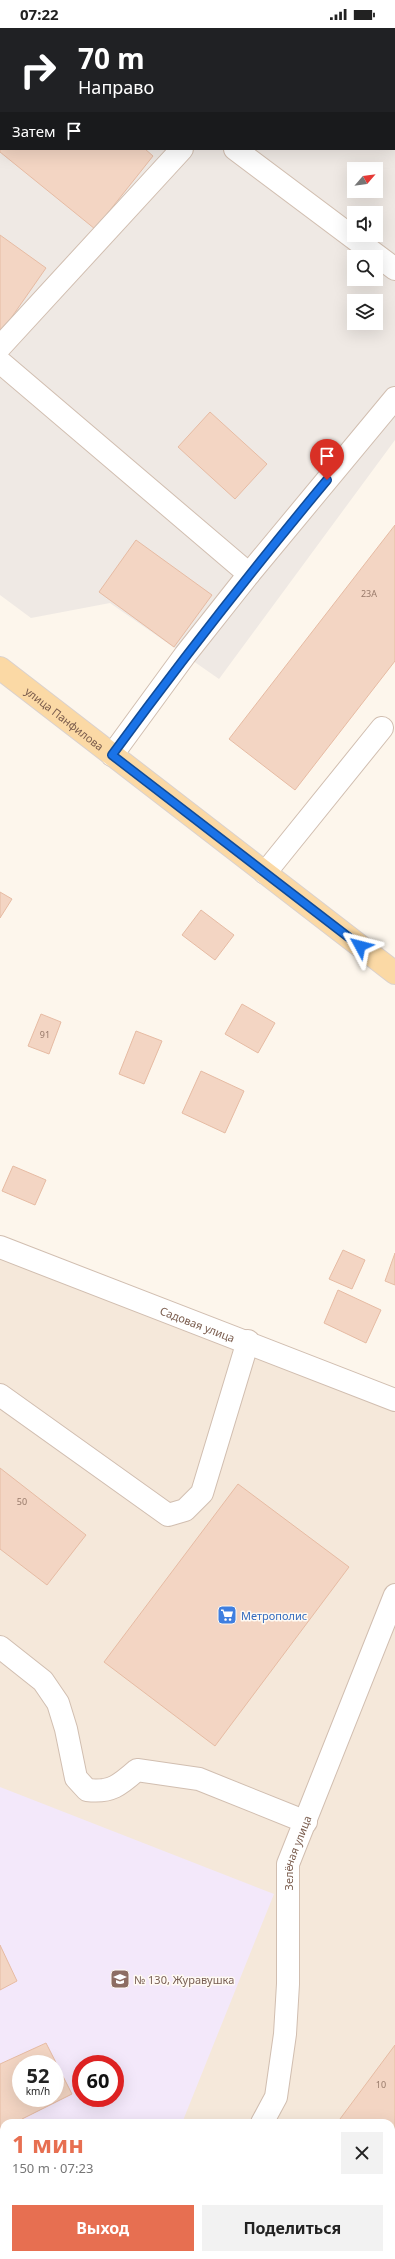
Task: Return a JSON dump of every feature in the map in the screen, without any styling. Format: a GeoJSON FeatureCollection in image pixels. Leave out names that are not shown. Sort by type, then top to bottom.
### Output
{"type":"FeatureCollection","features":[{"type":"Feature","properties":{"kind":"main road","name":"улица Панфилова"},"geometry":{"type":"LineString","coordinates":[[0,668],[395,973]]}},
{"type":"Feature","properties":{"kind":"street"},"geometry":{"type":"LineString","coordinates":[[0,347],[181,150]]}},
{"type":"Feature","properties":{"kind":"street"},"geometry":{"type":"LineString","coordinates":[[236,150],[395,269]]}},
{"type":"Feature","properties":{"kind":"street"},"geometry":{"type":"LineString","coordinates":[[0,362],[248,574]]}},
{"type":"Feature","properties":{"kind":"street"},"geometry":{"type":"LineString","coordinates":[[112,755],[185,655],[248,574],[395,398]]}},
{"type":"Feature","properties":{"kind":"street"},"geometry":{"type":"LineString","coordinates":[[265,873],[382,728]]}},
{"type":"Feature","properties":{"kind":"street","name":"Садовая улица"},"geometry":{"type":"LineString","coordinates":[[0,1247],[248,1341],[395,1400]]}},
{"type":"Feature","properties":{"kind":"street"},"geometry":{"type":"LineString","coordinates":[[0,1396],[168,1515],[185,1510],[202,1492],[248,1341]]}},
{"type":"Feature","properties":{"kind":"street","name":"Зелёная улица"},"geometry":{"type":"LineString","coordinates":[[264,2119],[276,2097],[285,2034],[288,1984],[288,1864],[306,1822],[395,1595]]}},
{"type":"Feature","properties":{"kind":"street"},"geometry":{"type":"LineString","coordinates":[[0,1647],[43,1681],[58,1703],[66,1729],[76,1778],[87,1790],[103,1792],[122,1782],[137,1770],[199,1779],[306,1822]]}},
{"type":"Feature","properties":{"kind":"shaded area"},"geometry":{"type":"Polygon","coordinates":[[[0,150],[395,150],[395,440],[219,679],[110,603],[31,618],[0,595],[0,150]]]}},
{"type":"Feature","properties":{"kind":"shaded area"},"geometry":{"type":"Polygon","coordinates":[[[0,1258],[395,1400],[395,2119],[0,2119],[0,1258]]]}},
{"type":"Feature","properties":{"kind":"shaded area","name":"№ 130, Журавушка"},"geometry":{"type":"Polygon","coordinates":[[[0,1787],[274,1894],[184,2119],[0,2119],[0,1787]]]}},
{"type":"Feature","properties":{"kind":"building"},"geometry":{"type":"Polygon","coordinates":[[[0,150],[146,150],[153,156],[95,229],[0,152],[0,150]]]}},
{"type":"Feature","properties":{"kind":"building"},"geometry":{"type":"Polygon","coordinates":[[[0,235],[46,268],[2,331],[0,330],[0,235]]]}},
{"type":"Feature","properties":{"kind":"building"},"geometry":{"type":"Polygon","coordinates":[[[210,412],[267,464],[235,499],[178,447],[210,412]]]}},
{"type":"Feature","properties":{"kind":"building"},"geometry":{"type":"Polygon","coordinates":[[[395,525],[395,661],[295,790],[229,739],[395,525]]]}},
{"type":"Feature","properties":{"kind":"building"},"geometry":{"type":"Polygon","coordinates":[[[136,540],[212,595],[174,647],[99,592],[136,540]]]}},
{"type":"Feature","properties":{"kind":"building"},"geometry":{"type":"Polygon","coordinates":[[[0,892],[12,899],[0,918],[0,892]]]}},
{"type":"Feature","properties":{"kind":"building"},"geometry":{"type":"Polygon","coordinates":[[[201,910],[234,935],[215,960],[182,935],[201,910]]]}},
{"type":"Feature","properties":{"kind":"building"},"geometry":{"type":"Polygon","coordinates":[[[242,1004],[275,1023],[258,1053],[225,1034],[242,1004]]]}},
{"type":"Feature","properties":{"kind":"building"},"geometry":{"type":"Polygon","coordinates":[[[41,1014],[61,1022],[49,1054],[28,1046],[41,1014]]]}},
{"type":"Feature","properties":{"kind":"building"},"geometry":{"type":"Polygon","coordinates":[[[136,1031],[162,1041],[144,1084],[119,1074],[136,1031]]]}},
{"type":"Feature","properties":{"kind":"building"},"geometry":{"type":"Polygon","coordinates":[[[201,1071],[244,1091],[225,1133],[182,1113],[201,1071]]]}},
{"type":"Feature","properties":{"kind":"building"},"geometry":{"type":"Polygon","coordinates":[[[13,1166],[46,1180],[35,1205],[2,1191],[13,1166]]]}},
{"type":"Feature","properties":{"kind":"building"},"geometry":{"type":"Polygon","coordinates":[[[343,1250],[365,1260],[352,1289],[329,1279],[343,1250]]]}},
{"type":"Feature","properties":{"kind":"building"},"geometry":{"type":"Polygon","coordinates":[[[395,1253],[395,1285],[385,1281],[395,1253]]]}},
{"type":"Feature","properties":{"kind":"building"},"geometry":{"type":"Polygon","coordinates":[[[338,1290],[381,1310],[366,1343],[324,1323],[338,1290]]]}},
{"type":"Feature","properties":{"kind":"building"},"geometry":{"type":"Polygon","coordinates":[[[0,1468],[86,1535],[47,1585],[0,1549],[0,1468]]]}},
{"type":"Feature","properties":{"kind":"building","name":"Метрополис"},"geometry":{"type":"Polygon","coordinates":[[[238,1484],[349,1567],[215,1746],[104,1662],[238,1484]]]}},
{"type":"Feature","properties":{"kind":"building"},"geometry":{"type":"Polygon","coordinates":[[[0,1945],[17,1981],[0,1990],[0,1945]]]}},
{"type":"Feature","properties":{"kind":"building"},"geometry":{"type":"Polygon","coordinates":[[[46,2043],[52,2055],[20,2055],[46,2043]]]}},
{"type":"Feature","properties":{"kind":"building"},"geometry":{"type":"Polygon","coordinates":[[[395,2045],[395,2119],[340,2119],[395,2045]]]}},
{"type":"Feature","properties":{"kind":"building"},"geometry":{"type":"Polygon","coordinates":[[[12,2059],[12,2107],[46,2107],[22,2119],[0,2119],[0,2064],[12,2059]]]}},
{"type":"Feature","properties":{"kind":"building"},"geometry":{"type":"Polygon","coordinates":[[[64,2078],[72,2094],[64,2098],[64,2078]]]}},
{"type":"Feature","properties":{"kind":"place","name":"Метрополис"},"geometry":{"type":"Point","coordinates":[227,1615]}},
{"type":"Feature","properties":{"kind":"place","name":"№ 130, Журавушка"},"geometry":{"type":"Point","coordinates":[120,1979]}},
{"type":"Feature","properties":{"kind":"route"},"geometry":{"type":"LineString","coordinates":[[327,480],[248,574],[185,655],[112,755],[360,946]]}}]}
